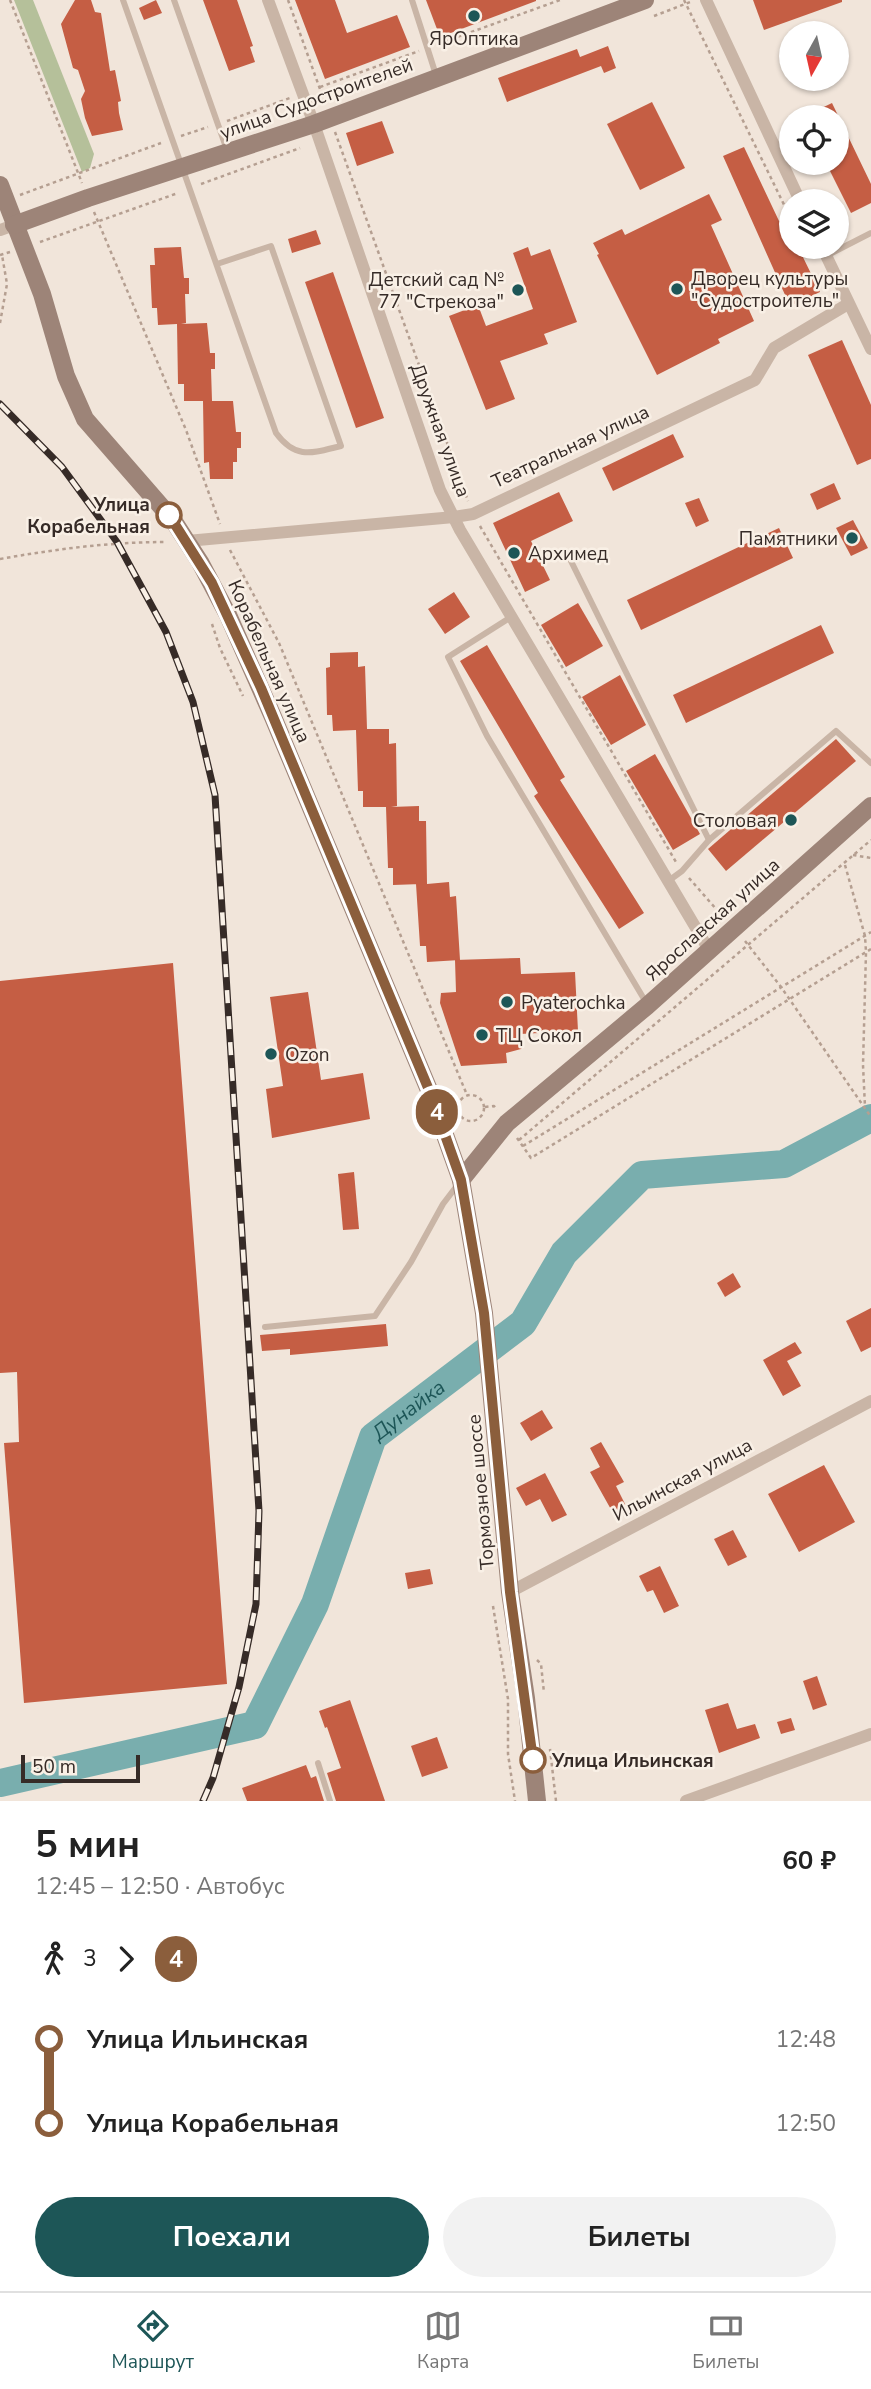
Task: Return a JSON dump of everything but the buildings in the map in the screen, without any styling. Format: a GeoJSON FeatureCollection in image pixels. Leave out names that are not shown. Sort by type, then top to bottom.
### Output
{"type":"FeatureCollection","features":[{"type":"Feature","properties":{"kind":"street","name":"Дружная улица"},"geometry":{"type":"LineString","coordinates":[[268,0],[302,93],[322,121],[440,490],[709,950]]}},
{"type":"Feature","properties":{"kind":"street","name":"улица Судостроителей"},"geometry":{"type":"LineString","coordinates":[[7,228],[322,121],[645,0]]}},
{"type":"Feature","properties":{"kind":"street"},"geometry":{"type":"LineString","coordinates":[[706,0],[794,189]]}},
{"type":"Feature","properties":{"kind":"street","name":"Корабельная улица"},"geometry":{"type":"LineString","coordinates":[[3,192],[7,228],[42,293],[66,376],[85,419],[169,515],[217,593],[261,688],[429,1090],[461,1180]]}},
{"type":"Feature","properties":{"kind":"street"},"geometry":{"type":"LineString","coordinates":[[828,259],[871,349]]}},
{"type":"Feature","properties":{"kind":"street","name":"Театральная улица"},"geometry":{"type":"LineString","coordinates":[[187,541],[473,514],[755,380],[774,348],[848,304]]}},
{"type":"Feature","properties":{"kind":"street","name":"Ярославская улица"},"geometry":{"type":"LineString","coordinates":[[461,1180],[507,1123],[648,1006],[871,806]]}},
{"type":"Feature","properties":{"kind":"street","name":"Тормозное шоссе"},"geometry":{"type":"LineString","coordinates":[[461,1180],[484,1313],[510,1592],[526,1699],[537,1801]]}},
{"type":"Feature","properties":{"kind":"street","name":"Ильинская улица"},"geometry":{"type":"LineString","coordinates":[[510,1592],[871,1401]]}},
{"type":"Feature","properties":{"kind":"street"},"geometry":{"type":"LineString","coordinates":[[686,1801],[871,1734]]}},
{"type":"Feature","properties":{"kind":"lane"},"geometry":{"type":"LineString","coordinates":[[123,0],[276,433],[284,444],[295,451],[314,452],[341,446],[271,246],[217,264]]}},
{"type":"Feature","properties":{"kind":"lane"},"geometry":{"type":"LineString","coordinates":[[174,0],[228,152]]}},
{"type":"Feature","properties":{"kind":"lane"},"geometry":{"type":"LineString","coordinates":[[412,0],[436,77]]}},
{"type":"Feature","properties":{"kind":"lane"},"geometry":{"type":"LineString","coordinates":[[849,241],[871,233]]}},
{"type":"Feature","properties":{"kind":"lane"},"geometry":{"type":"LineString","coordinates":[[566,551],[709,840]]}},
{"type":"Feature","properties":{"kind":"lane"},"geometry":{"type":"LineString","coordinates":[[512,617],[448,657],[486,736],[648,1006]]}},
{"type":"Feature","properties":{"kind":"lane"},"geometry":{"type":"LineString","coordinates":[[667,882],[682,871],[709,840],[836,731],[871,763]]}},
{"type":"Feature","properties":{"kind":"lane"},"geometry":{"type":"LineString","coordinates":[[265,1327],[375,1316],[411,1262],[443,1204],[461,1180]]}},
{"type":"Feature","properties":{"kind":"lane"},"geometry":{"type":"LineString","coordinates":[[317,1763],[330,1801]]}},
{"type":"Feature","properties":{"kind":"path"},"geometry":{"type":"LineString","coordinates":[[288,0],[319,87],[322,121],[473,514],[682,871],[749,945],[871,1117]]}},
{"type":"Feature","properties":{"kind":"path"},"geometry":{"type":"LineString","coordinates":[[3,192],[218,124],[560,0]]}},
{"type":"Feature","properties":{"kind":"path"},"geometry":{"type":"LineString","coordinates":[[684,0],[779,194]]}},
{"type":"Feature","properties":{"kind":"path"},"geometry":{"type":"LineString","coordinates":[[0,323],[7,284],[2,255]]}},
{"type":"Feature","properties":{"kind":"path"},"geometry":{"type":"LineString","coordinates":[[0,559],[93,545],[187,541]]}},
{"type":"Feature","properties":{"kind":"path"},"geometry":{"type":"LineString","coordinates":[[166,542],[171,550]]}},
{"type":"Feature","properties":{"kind":"path"},"geometry":{"type":"LineString","coordinates":[[211,622],[243,696]]}},
{"type":"Feature","properties":{"kind":"path"},"geometry":{"type":"LineString","coordinates":[[519,1140],[871,840]]}},
{"type":"Feature","properties":{"kind":"path"},"geometry":{"type":"LineString","coordinates":[[853,855],[871,858]]}},
{"type":"Feature","properties":{"kind":"path"},"geometry":{"type":"LineString","coordinates":[[844,863],[865,936],[865,1110]]}},
{"type":"Feature","properties":{"kind":"path"},"geometry":{"type":"LineString","coordinates":[[523,1146],[871,932]]}},
{"type":"Feature","properties":{"kind":"path"},"geometry":{"type":"LineString","coordinates":[[531,1158],[871,949]]}},
{"type":"Feature","properties":{"kind":"path"},"geometry":{"type":"LineString","coordinates":[[467,1095],[476,1095],[483,1100],[483,1114],[476,1120],[469,1121],[459,1113],[458,1104],[467,1095]]}},
{"type":"Feature","properties":{"kind":"path"},"geometry":{"type":"LineString","coordinates":[[493,1606],[508,1699],[508,1754],[515,1801]]}},
{"type":"Feature","properties":{"kind":"green space"},"geometry":{"type":"Polygon","coordinates":[[[14,0],[33,0],[94,154],[90,168],[82,172],[14,0]]]}},
{"type":"Feature","properties":{"kind":"waterway","name":"Дунайка"},"geometry":{"type":"LineString","coordinates":[[0,1783],[255,1725],[315,1604],[373,1437],[523,1323],[564,1253],[642,1175],[784,1164],[871,1118]]}},
{"type":"Feature","properties":{"kind":"railway"},"geometry":{"type":"LineString","coordinates":[[0,404],[62,467],[117,542],[166,632],[193,702],[215,795],[259,1511],[256,1604],[239,1687],[213,1778],[203,1801]]}},
{"type":"Feature","properties":{"kind":"bus line","name":"4"},"geometry":{"type":"LineString","coordinates":[[169,515],[212,583],[261,688],[429,1090],[461,1180],[484,1313],[510,1592],[533,1760]]}},
{"type":"Feature","properties":{"kind":"place","name":"ЯрОптика"},"geometry":{"type":"Point","coordinates":[474,16]}},
{"type":"Feature","properties":{"kind":"place","name":"Дворец культуры \"Судостроитель\""},"geometry":{"type":"Point","coordinates":[677,289]}},
{"type":"Feature","properties":{"kind":"place","name":"Детский сад № 77 \"Стрекоза\""},"geometry":{"type":"Point","coordinates":[518,290]}},
{"type":"Feature","properties":{"kind":"place","name":"Улица Корабельная"},"geometry":{"type":"Point","coordinates":[169,515]}},
{"type":"Feature","properties":{"kind":"place","name":"Памятники"},"geometry":{"type":"Point","coordinates":[852,538]}},
{"type":"Feature","properties":{"kind":"place","name":"Архимед"},"geometry":{"type":"Point","coordinates":[514,553]}},
{"type":"Feature","properties":{"kind":"place","name":"Столовая"},"geometry":{"type":"Point","coordinates":[791,820]}},
{"type":"Feature","properties":{"kind":"place","name":"Pyaterochka"},"geometry":{"type":"Point","coordinates":[507,1002]}},
{"type":"Feature","properties":{"kind":"place","name":"ТЦ Сокол"},"geometry":{"type":"Point","coordinates":[482,1035]}},
{"type":"Feature","properties":{"kind":"place","name":"Ozon"},"geometry":{"type":"Point","coordinates":[271,1054]}},
{"type":"Feature","properties":{"kind":"place","name":"Улица Ильинская"},"geometry":{"type":"Point","coordinates":[533,1760]}}]}
